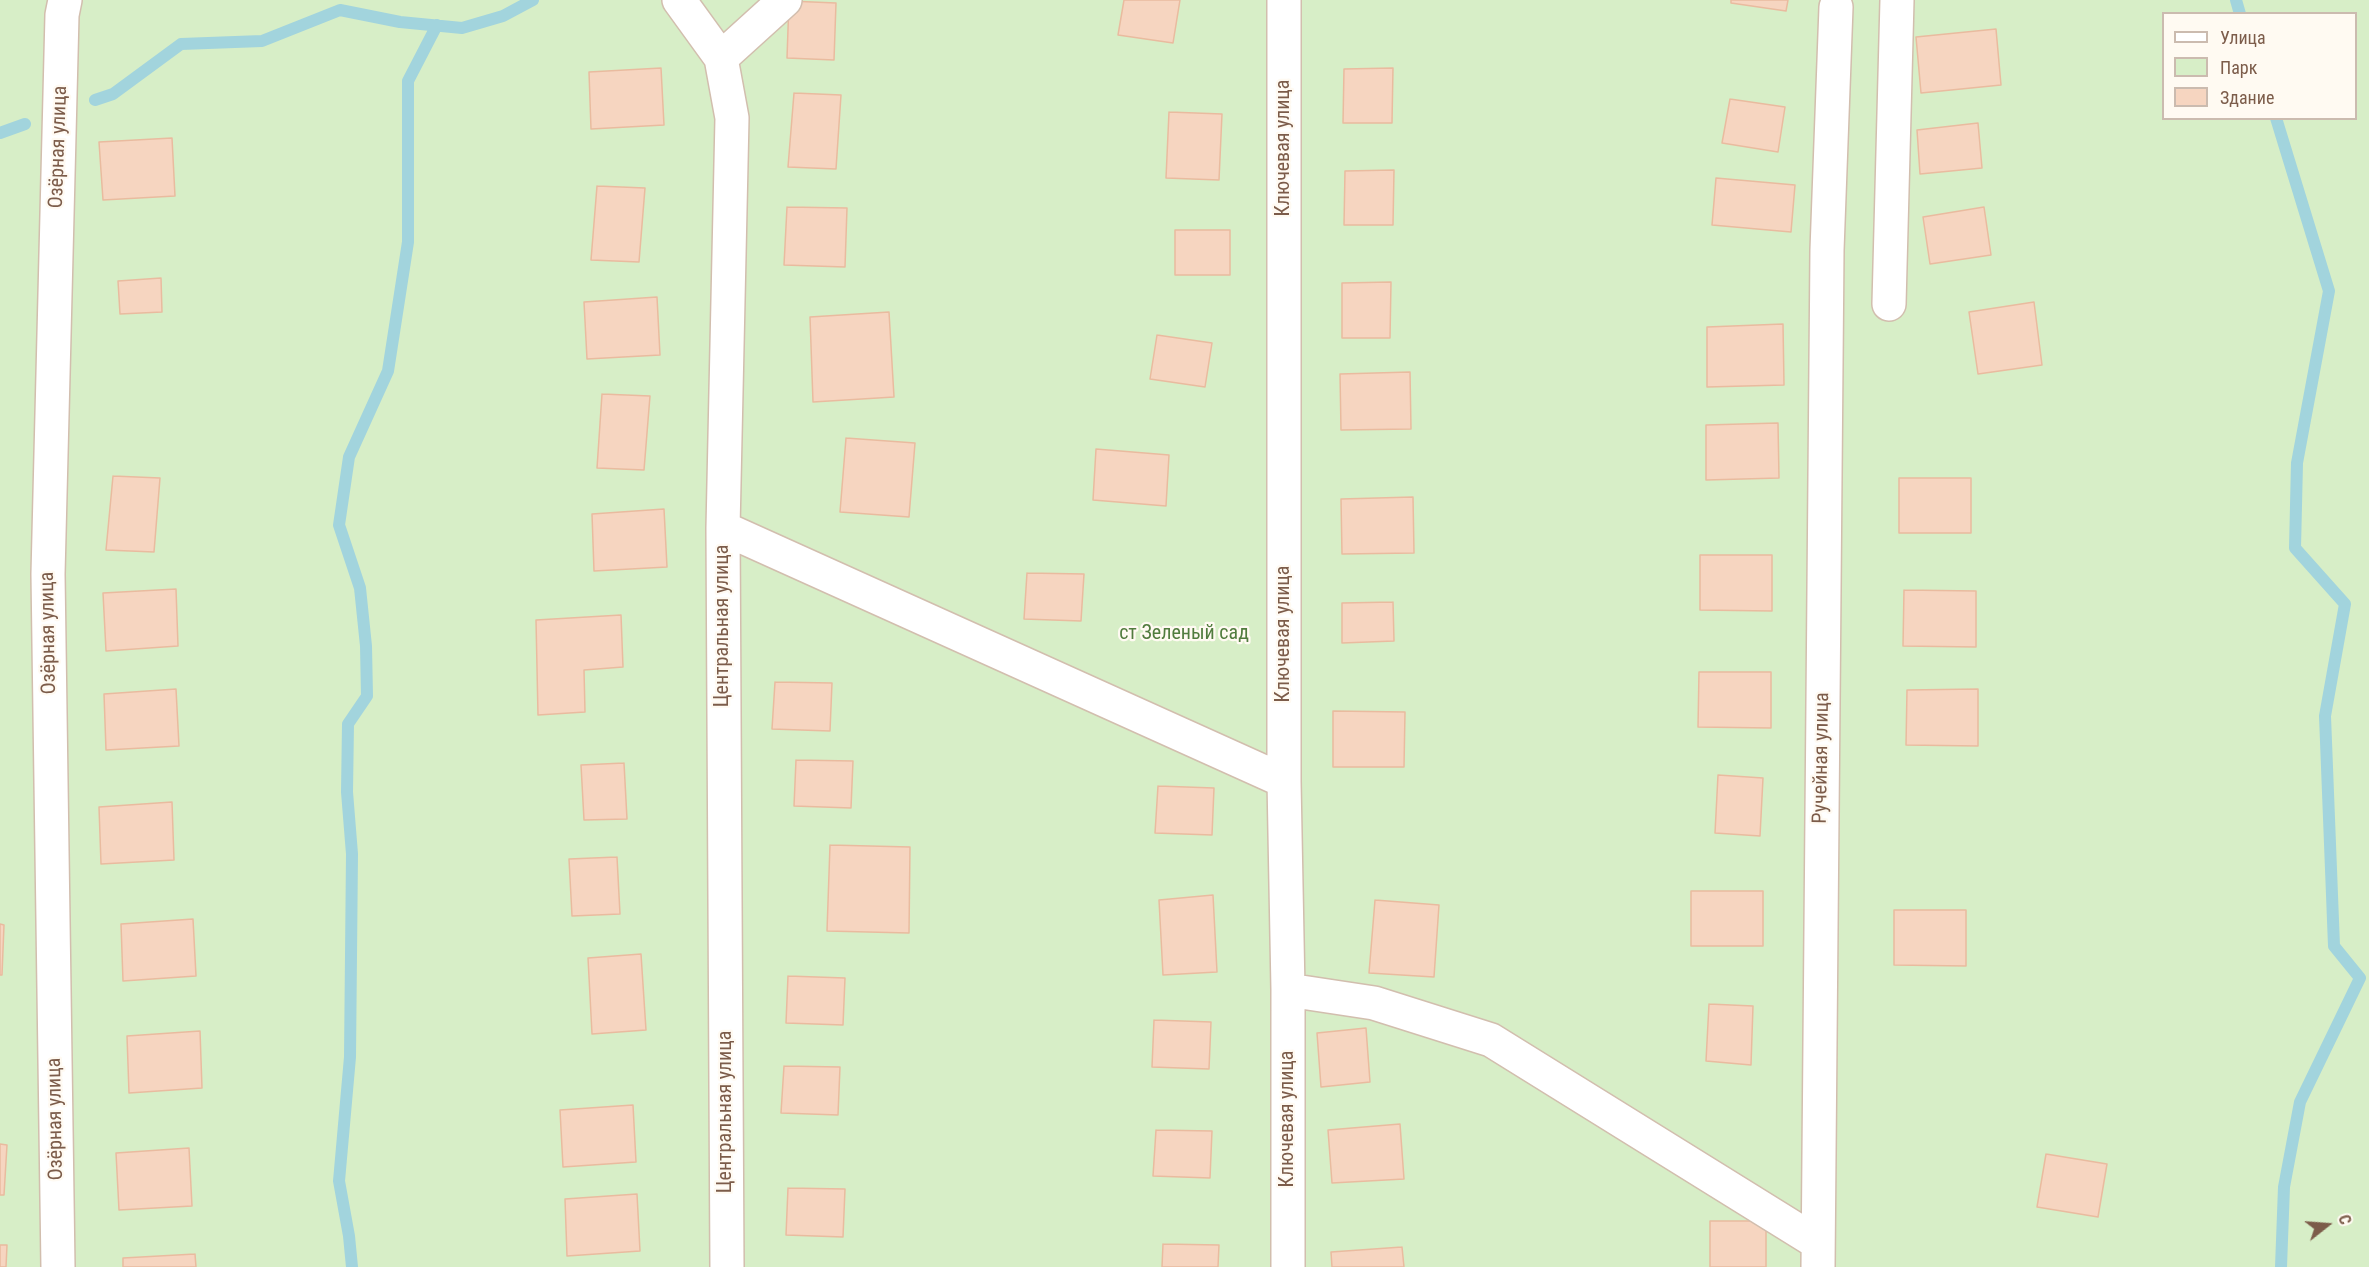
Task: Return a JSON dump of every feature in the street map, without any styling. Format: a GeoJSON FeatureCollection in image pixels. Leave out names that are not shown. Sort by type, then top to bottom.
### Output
{"type":"FeatureCollection","features":[{"type":"Feature","properties":{"kind":"street","name":"Озёрная улица"},"geometry":{"type":"LineString","coordinates":[[58,1267],[48,574],[62,15],[65,0]]}},
{"type":"Feature","properties":{"kind":"street","name":"Центральная улица"},"geometry":{"type":"LineString","coordinates":[[679,0],[721,58],[732,118],[723,528],[727,1267]]}},
{"type":"Feature","properties":{"kind":"street"},"geometry":{"type":"LineString","coordinates":[[721,58],[785,0]]}},
{"type":"Feature","properties":{"kind":"street","name":"Ключевая улица"},"geometry":{"type":"LineString","coordinates":[[1284,0],[1284,781],[1288,990],[1288,1267]]}},
{"type":"Feature","properties":{"kind":"street"},"geometry":{"type":"LineString","coordinates":[[1889,304],[1897,0]]}},
{"type":"Feature","properties":{"kind":"street","name":"Ручейная улица"},"geometry":{"type":"LineString","coordinates":[[1818,1255],[1827,250],[1836,7]]}},
{"type":"Feature","properties":{"kind":"street"},"geometry":{"type":"LineString","coordinates":[[723,528],[1284,781]]}},
{"type":"Feature","properties":{"kind":"street"},"geometry":{"type":"LineString","coordinates":[[1288,990],[1374,1003],[1491,1040],[1818,1255]]}},
{"type":"Feature","properties":{"kind":"green space","name":"ст Зеленый сад"},"geometry":{"type":"Polygon","coordinates":[[[0,0],[2369,0],[2369,1267],[0,1267],[0,0]]]}},
{"type":"Feature","properties":{"kind":"building"},"geometry":{"type":"Polygon","coordinates":[[[1124,0],[1180,0],[1173,43],[1118,35],[1124,0]]]}},
{"type":"Feature","properties":{"kind":"building"},"geometry":{"type":"Polygon","coordinates":[[[1731,0],[1788,0],[1786,11],[1731,3],[1731,0]]]}},
{"type":"Feature","properties":{"kind":"building"},"geometry":{"type":"Polygon","coordinates":[[[789,1],[836,3],[834,60],[787,58],[789,1]]]}},
{"type":"Feature","properties":{"kind":"building"},"geometry":{"type":"Polygon","coordinates":[[[1996,29],[2001,85],[1921,93],[1916,37],[1996,29]]]}},
{"type":"Feature","properties":{"kind":"building"},"geometry":{"type":"Polygon","coordinates":[[[661,68],[664,125],[591,129],[589,72],[661,68]]]}},
{"type":"Feature","properties":{"kind":"building"},"geometry":{"type":"Polygon","coordinates":[[[1393,68],[1392,123],[1343,123],[1344,69],[1393,68]]]}},
{"type":"Feature","properties":{"kind":"building"},"geometry":{"type":"Polygon","coordinates":[[[794,93],[841,95],[836,169],[788,167],[794,93]]]}},
{"type":"Feature","properties":{"kind":"building"},"geometry":{"type":"Polygon","coordinates":[[[1730,99],[1785,107],[1778,152],[1722,143],[1730,99]]]}},
{"type":"Feature","properties":{"kind":"building"},"geometry":{"type":"Polygon","coordinates":[[[1169,112],[1222,114],[1219,180],[1166,178],[1169,112]]]}},
{"type":"Feature","properties":{"kind":"building"},"geometry":{"type":"Polygon","coordinates":[[[1978,123],[1982,168],[1920,174],[1917,130],[1978,123]]]}},
{"type":"Feature","properties":{"kind":"building"},"geometry":{"type":"Polygon","coordinates":[[[172,138],[175,196],[103,200],[99,142],[172,138]]]}},
{"type":"Feature","properties":{"kind":"building"},"geometry":{"type":"Polygon","coordinates":[[[1394,170],[1393,225],[1344,225],[1345,171],[1394,170]]]}},
{"type":"Feature","properties":{"kind":"building"},"geometry":{"type":"Polygon","coordinates":[[[1716,178],[1795,185],[1791,232],[1712,225],[1716,178]]]}},
{"type":"Feature","properties":{"kind":"building"},"geometry":{"type":"Polygon","coordinates":[[[597,186],[645,188],[639,262],[591,260],[597,186]]]}},
{"type":"Feature","properties":{"kind":"building"},"geometry":{"type":"Polygon","coordinates":[[[787,207],[847,208],[845,267],[784,265],[787,207]]]}},
{"type":"Feature","properties":{"kind":"building"},"geometry":{"type":"Polygon","coordinates":[[[1984,207],[1991,255],[1930,264],[1923,217],[1984,207]]]}},
{"type":"Feature","properties":{"kind":"building"},"geometry":{"type":"Polygon","coordinates":[[[1175,230],[1230,230],[1230,275],[1175,275],[1175,230]]]}},
{"type":"Feature","properties":{"kind":"building"},"geometry":{"type":"Polygon","coordinates":[[[161,278],[162,312],[120,314],[118,281],[161,278]]]}},
{"type":"Feature","properties":{"kind":"building"},"geometry":{"type":"Polygon","coordinates":[[[1391,282],[1390,338],[1342,338],[1342,283],[1391,282]]]}},
{"type":"Feature","properties":{"kind":"building"},"geometry":{"type":"Polygon","coordinates":[[[657,297],[660,355],[587,359],[584,302],[657,297]]]}},
{"type":"Feature","properties":{"kind":"building"},"geometry":{"type":"Polygon","coordinates":[[[2034,302],[2042,365],[1978,374],[1969,312],[2034,302]]]}},
{"type":"Feature","properties":{"kind":"building"},"geometry":{"type":"Polygon","coordinates":[[[889,312],[894,397],[813,402],[810,317],[889,312]]]}},
{"type":"Feature","properties":{"kind":"building"},"geometry":{"type":"Polygon","coordinates":[[[1783,324],[1784,385],[1707,387],[1707,327],[1783,324]]]}},
{"type":"Feature","properties":{"kind":"building"},"geometry":{"type":"Polygon","coordinates":[[[1157,335],[1212,343],[1205,387],[1150,379],[1157,335]]]}},
{"type":"Feature","properties":{"kind":"building"},"geometry":{"type":"Polygon","coordinates":[[[1410,372],[1411,429],[1341,430],[1340,374],[1410,372]]]}},
{"type":"Feature","properties":{"kind":"building"},"geometry":{"type":"Polygon","coordinates":[[[602,394],[650,396],[644,470],[597,468],[602,394]]]}},
{"type":"Feature","properties":{"kind":"building"},"geometry":{"type":"Polygon","coordinates":[[[1778,423],[1779,478],[1706,480],[1706,425],[1778,423]]]}},
{"type":"Feature","properties":{"kind":"building"},"geometry":{"type":"Polygon","coordinates":[[[846,438],[915,443],[909,517],[840,512],[846,438]]]}},
{"type":"Feature","properties":{"kind":"building"},"geometry":{"type":"Polygon","coordinates":[[[1096,449],[1169,455],[1166,506],[1093,500],[1096,449]]]}},
{"type":"Feature","properties":{"kind":"building"},"geometry":{"type":"Polygon","coordinates":[[[113,476],[160,478],[154,552],[106,550],[113,476]]]}},
{"type":"Feature","properties":{"kind":"building"},"geometry":{"type":"Polygon","coordinates":[[[1899,478],[1971,478],[1971,533],[1899,533],[1899,478]]]}},
{"type":"Feature","properties":{"kind":"building"},"geometry":{"type":"Polygon","coordinates":[[[1413,497],[1414,553],[1342,554],[1341,499],[1413,497]]]}},
{"type":"Feature","properties":{"kind":"building"},"geometry":{"type":"Polygon","coordinates":[[[664,509],[667,567],[594,571],[592,514],[664,509]]]}},
{"type":"Feature","properties":{"kind":"building"},"geometry":{"type":"Polygon","coordinates":[[[1700,555],[1772,555],[1772,611],[1700,610],[1700,555]]]}},
{"type":"Feature","properties":{"kind":"building"},"geometry":{"type":"Polygon","coordinates":[[[1027,573],[1084,574],[1081,621],[1024,619],[1027,573]]]}},
{"type":"Feature","properties":{"kind":"building"},"geometry":{"type":"Polygon","coordinates":[[[176,589],[178,646],[106,651],[103,593],[176,589]]]}},
{"type":"Feature","properties":{"kind":"building"},"geometry":{"type":"Polygon","coordinates":[[[1904,590],[1976,591],[1976,647],[1903,646],[1904,590]]]}},
{"type":"Feature","properties":{"kind":"building"},"geometry":{"type":"Polygon","coordinates":[[[1393,602],[1394,641],[1342,643],[1342,603],[1393,602]]]}},
{"type":"Feature","properties":{"kind":"building"},"geometry":{"type":"Polygon","coordinates":[[[621,615],[623,667],[584,670],[585,712],[538,715],[536,620],[621,615]]]}},
{"type":"Feature","properties":{"kind":"building"},"geometry":{"type":"Polygon","coordinates":[[[1699,672],[1771,672],[1771,728],[1698,727],[1699,672]]]}},
{"type":"Feature","properties":{"kind":"building"},"geometry":{"type":"Polygon","coordinates":[[[775,682],[832,683],[830,731],[772,729],[775,682]]]}},
{"type":"Feature","properties":{"kind":"building"},"geometry":{"type":"Polygon","coordinates":[[[176,689],[179,746],[106,750],[104,694],[176,689]]]}},
{"type":"Feature","properties":{"kind":"building"},"geometry":{"type":"Polygon","coordinates":[[[1978,689],[1978,746],[1906,745],[1907,690],[1978,689]]]}},
{"type":"Feature","properties":{"kind":"building"},"geometry":{"type":"Polygon","coordinates":[[[1333,711],[1405,712],[1404,767],[1333,767],[1333,711]]]}},
{"type":"Feature","properties":{"kind":"building"},"geometry":{"type":"Polygon","coordinates":[[[796,760],[853,761],[851,808],[794,806],[796,760]]]}},
{"type":"Feature","properties":{"kind":"building"},"geometry":{"type":"Polygon","coordinates":[[[624,763],[627,819],[584,820],[581,765],[624,763]]]}},
{"type":"Feature","properties":{"kind":"building"},"geometry":{"type":"Polygon","coordinates":[[[1718,775],[1763,778],[1760,836],[1715,833],[1718,775]]]}},
{"type":"Feature","properties":{"kind":"building"},"geometry":{"type":"Polygon","coordinates":[[[1158,786],[1214,788],[1212,835],[1155,833],[1158,786]]]}},
{"type":"Feature","properties":{"kind":"building"},"geometry":{"type":"Polygon","coordinates":[[[172,802],[174,860],[101,864],[99,807],[172,802]]]}},
{"type":"Feature","properties":{"kind":"building"},"geometry":{"type":"Polygon","coordinates":[[[830,845],[910,847],[909,933],[827,931],[830,845]]]}},
{"type":"Feature","properties":{"kind":"building"},"geometry":{"type":"Polygon","coordinates":[[[617,857],[620,914],[572,916],[569,859],[617,857]]]}},
{"type":"Feature","properties":{"kind":"building"},"geometry":{"type":"Polygon","coordinates":[[[1691,891],[1763,891],[1763,946],[1691,946],[1691,891]]]}},
{"type":"Feature","properties":{"kind":"building"},"geometry":{"type":"Polygon","coordinates":[[[1213,895],[1217,972],[1163,975],[1159,900],[1213,895]]]}},
{"type":"Feature","properties":{"kind":"building"},"geometry":{"type":"Polygon","coordinates":[[[1375,900],[1439,905],[1434,977],[1369,973],[1375,900]]]}},
{"type":"Feature","properties":{"kind":"building"},"geometry":{"type":"Polygon","coordinates":[[[1894,910],[1966,910],[1966,966],[1894,965],[1894,910]]]}},
{"type":"Feature","properties":{"kind":"building"},"geometry":{"type":"Polygon","coordinates":[[[193,919],[196,976],[123,981],[121,924],[193,919]]]}},
{"type":"Feature","properties":{"kind":"building"},"geometry":{"type":"Polygon","coordinates":[[[0,924],[4,925],[2,975],[0,975],[0,924]]]}},
{"type":"Feature","properties":{"kind":"building"},"geometry":{"type":"Polygon","coordinates":[[[641,954],[646,1030],[592,1034],[588,958],[641,954]]]}},
{"type":"Feature","properties":{"kind":"building"},"geometry":{"type":"Polygon","coordinates":[[[788,976],[845,978],[843,1025],[786,1023],[788,976]]]}},
{"type":"Feature","properties":{"kind":"building"},"geometry":{"type":"Polygon","coordinates":[[[1709,1004],[1753,1006],[1751,1065],[1706,1061],[1709,1004]]]}},
{"type":"Feature","properties":{"kind":"building"},"geometry":{"type":"Polygon","coordinates":[[[1154,1020],[1211,1022],[1209,1069],[1152,1067],[1154,1020]]]}},
{"type":"Feature","properties":{"kind":"building"},"geometry":{"type":"Polygon","coordinates":[[[1366,1028],[1370,1082],[1321,1087],[1317,1033],[1366,1028]]]}},
{"type":"Feature","properties":{"kind":"building"},"geometry":{"type":"Polygon","coordinates":[[[200,1031],[202,1088],[129,1093],[127,1036],[200,1031]]]}},
{"type":"Feature","properties":{"kind":"building"},"geometry":{"type":"Polygon","coordinates":[[[784,1066],[840,1067],[838,1115],[781,1113],[784,1066]]]}},
{"type":"Feature","properties":{"kind":"building"},"geometry":{"type":"Polygon","coordinates":[[[633,1105],[636,1162],[563,1167],[560,1110],[633,1105]]]}},
{"type":"Feature","properties":{"kind":"building"},"geometry":{"type":"Polygon","coordinates":[[[1400,1124],[1404,1179],[1332,1183],[1328,1130],[1400,1124]]]}},
{"type":"Feature","properties":{"kind":"building"},"geometry":{"type":"Polygon","coordinates":[[[1156,1130],[1212,1131],[1210,1178],[1153,1176],[1156,1130]]]}},
{"type":"Feature","properties":{"kind":"building"},"geometry":{"type":"Polygon","coordinates":[[[0,1144],[7,1145],[4,1195],[0,1195],[0,1144]]]}},
{"type":"Feature","properties":{"kind":"building"},"geometry":{"type":"Polygon","coordinates":[[[189,1148],[192,1206],[119,1210],[116,1153],[189,1148]]]}},
{"type":"Feature","properties":{"kind":"building"},"geometry":{"type":"Polygon","coordinates":[[[2046,1154],[2107,1164],[2098,1217],[2037,1207],[2046,1154]]]}},
{"type":"Feature","properties":{"kind":"building"},"geometry":{"type":"Polygon","coordinates":[[[788,1188],[845,1189],[843,1237],[786,1235],[788,1188]]]}},
{"type":"Feature","properties":{"kind":"building"},"geometry":{"type":"Polygon","coordinates":[[[637,1194],[640,1251],[567,1256],[565,1199],[637,1194]]]}},
{"type":"Feature","properties":{"kind":"building"},"geometry":{"type":"Polygon","coordinates":[[[1710,1221],[1766,1221],[1766,1267],[1710,1267],[1710,1221]]]}},
{"type":"Feature","properties":{"kind":"building"},"geometry":{"type":"Polygon","coordinates":[[[1163,1244],[1219,1245],[1218,1267],[1162,1267],[1163,1244]]]}},
{"type":"Feature","properties":{"kind":"building"},"geometry":{"type":"Polygon","coordinates":[[[0,1245],[7,1245],[6,1267],[0,1267],[0,1245]]]}},
{"type":"Feature","properties":{"kind":"building"},"geometry":{"type":"Polygon","coordinates":[[[1402,1247],[1404,1267],[1332,1267],[1331,1252],[1402,1247]]]}},
{"type":"Feature","properties":{"kind":"building"},"geometry":{"type":"Polygon","coordinates":[[[195,1254],[196,1267],[123,1267],[123,1258],[195,1254]]]}},
{"type":"Feature","properties":{"kind":"waterway"},"geometry":{"type":"LineString","coordinates":[[95,100],[113,94],[181,44],[262,41],[340,10],[400,22],[462,28],[503,16],[533,0]]}},
{"type":"Feature","properties":{"kind":"waterway"},"geometry":{"type":"LineString","coordinates":[[2236,0],[2239,12]]}},
{"type":"Feature","properties":{"kind":"waterway"},"geometry":{"type":"LineString","coordinates":[[352,1267],[339,1181],[350,1057],[352,854],[347,792],[348,724],[367,696],[366,646],[360,588],[339,525],[349,457],[388,371],[408,242],[408,81],[437,25]]}},
{"type":"Feature","properties":{"kind":"waterway"},"geometry":{"type":"LineString","coordinates":[[2277,120],[2329,291],[2297,463],[2295,548],[2345,604],[2325,716],[2334,946],[2360,978],[2300,1102],[2284,1187],[2281,1267]]}},
{"type":"Feature","properties":{"kind":"waterway"},"geometry":{"type":"LineString","coordinates":[[0,133],[25,124]]}}]}
